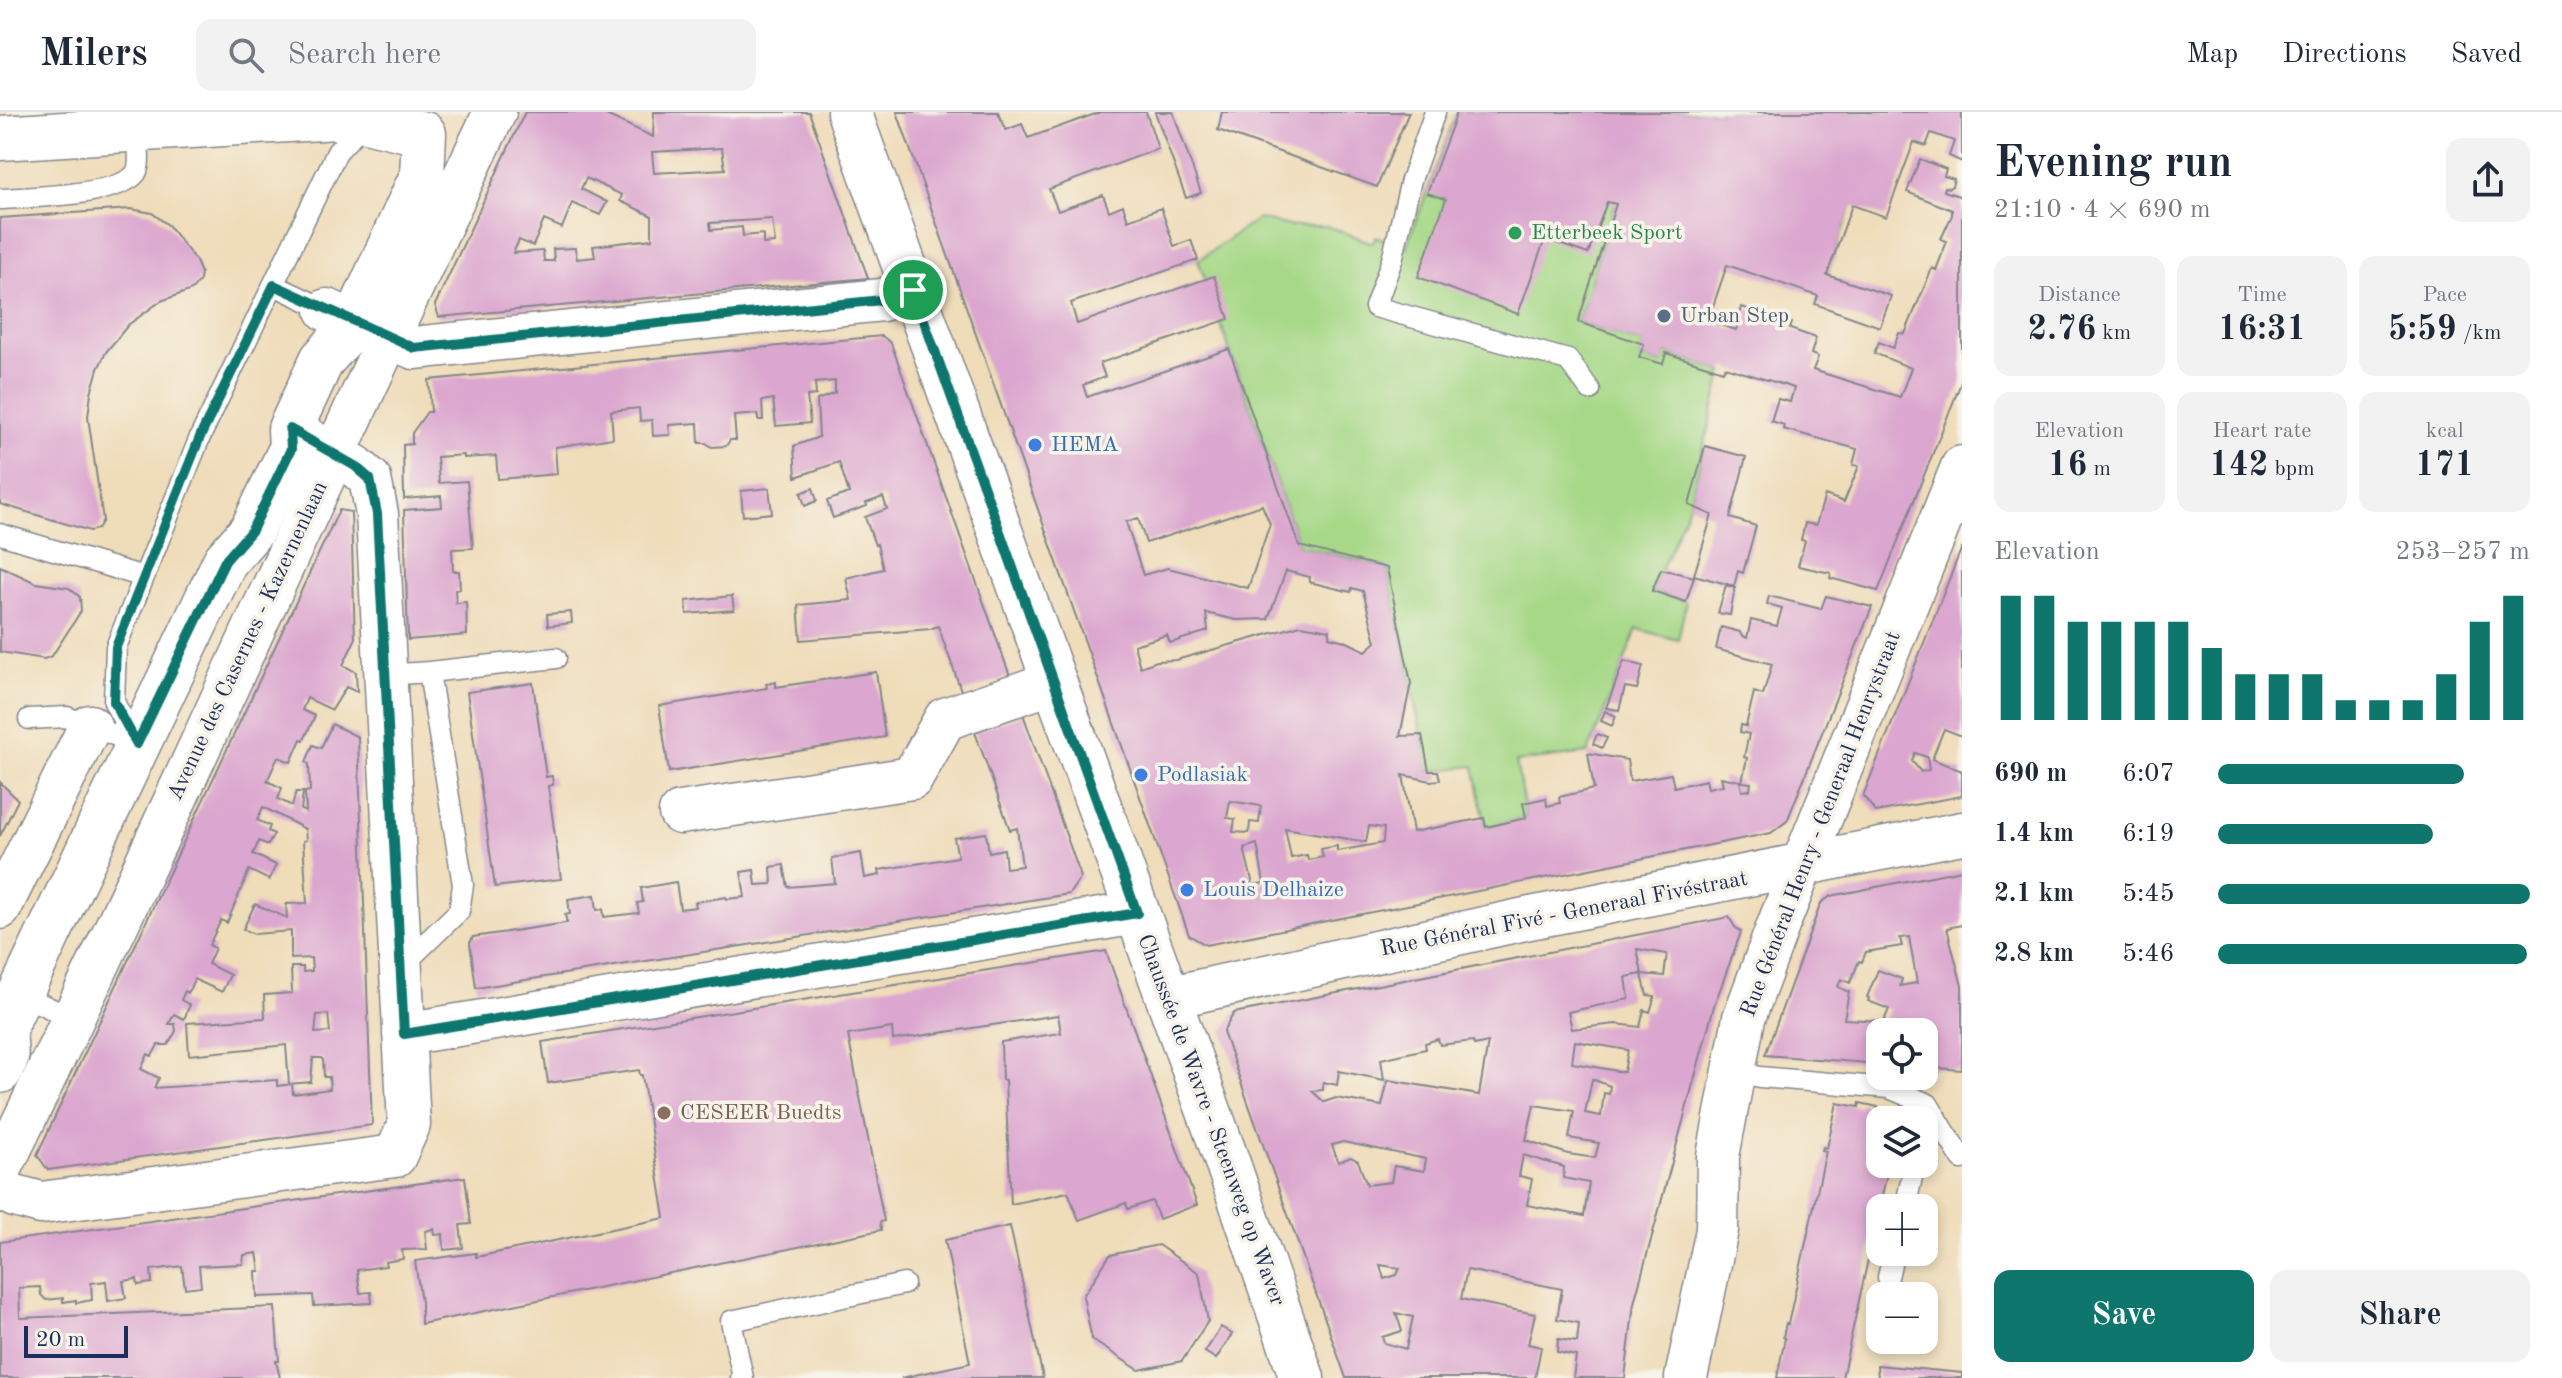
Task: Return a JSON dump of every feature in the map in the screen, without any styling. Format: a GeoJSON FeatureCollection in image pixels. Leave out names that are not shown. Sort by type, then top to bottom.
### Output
{"type":"FeatureCollection","features":[{"type":"Feature","properties":{"kind":"street","name":"Avenue des Casernes - Kazernenlaan"},"geometry":{"type":"LineString","coordinates":[[290,429],[322,360],[356,324],[495,112]]}},
{"type":"Feature","properties":{"kind":"street","name":"Chaussée de Wavre - Steenweg op Waver"},"geometry":{"type":"LineString","coordinates":[[849,112],[1302,1378]]}},
{"type":"Feature","properties":{"kind":"street"},"geometry":{"type":"LineString","coordinates":[[0,138],[136,121],[368,116],[429,123]]}},
{"type":"Feature","properties":{"kind":"street","name":"Avenue des Casernes - Kazernenlaan"},"geometry":{"type":"LineString","coordinates":[[0,1170],[335,455],[356,324],[395,164],[429,123]]}},
{"type":"Feature","properties":{"kind":"street"},"geometry":{"type":"LineString","coordinates":[[356,324],[414,348],[882,300],[913,290]]}},
{"type":"Feature","properties":{"kind":"street"},"geometry":{"type":"LineString","coordinates":[[0,1071],[6,1058],[8,1018],[225,561],[227,518],[266,436],[290,429],[355,466],[370,479],[377,514],[409,1125],[395,1156],[41,1203],[0,1189]]}},
{"type":"Feature","properties":{"kind":"street","name":"Rue Général Henry - Generaal Henrystraat"},"geometry":{"type":"LineString","coordinates":[[1686,1378],[1717,1230],[1718,1156],[1744,1018],[1962,467]]}},
{"type":"Feature","properties":{"kind":"street"},"geometry":{"type":"LineString","coordinates":[[680,813],[912,778],[945,719],[1054,682]]}},
{"type":"Feature","properties":{"kind":"street"},"geometry":{"type":"LineString","coordinates":[[0,908],[90,726]]}},
{"type":"Feature","properties":{"kind":"street","name":"Rue Général Fivé - Generaal Fivéstraat"},"geometry":{"type":"LineString","coordinates":[[1167,998],[1525,919],[1962,833]]}},
{"type":"Feature","properties":{"kind":"street"},"geometry":{"type":"LineString","coordinates":[[404,1034],[1137,913]]}},
{"type":"Feature","properties":{"kind":"lane"},"geometry":{"type":"LineString","coordinates":[[1435,112],[1411,180],[1392,260],[1375,307],[1568,360],[1590,390]]}},
{"type":"Feature","properties":{"kind":"lane"},"geometry":{"type":"LineString","coordinates":[[137,744],[114,702],[116,647],[200,437],[337,152],[368,116]]}},
{"type":"Feature","properties":{"kind":"lane"},"geometry":{"type":"LineString","coordinates":[[0,199],[87,192],[123,183],[134,176],[138,166],[136,121]]}},
{"type":"Feature","properties":{"kind":"lane"},"geometry":{"type":"LineString","coordinates":[[274,285],[356,324]]}},
{"type":"Feature","properties":{"kind":"lane"},"geometry":{"type":"LineString","coordinates":[[0,534],[144,577]]}},
{"type":"Feature","properties":{"kind":"lane"},"geometry":{"type":"LineString","coordinates":[[384,675],[556,658]]}},
{"type":"Feature","properties":{"kind":"lane"},"geometry":{"type":"LineString","coordinates":[[400,968],[459,911],[463,885],[429,672]]}},
{"type":"Feature","properties":{"kind":"lane"},"geometry":{"type":"LineString","coordinates":[[29,719],[67,717],[137,744]]}},
{"type":"Feature","properties":{"kind":"lane"},"geometry":{"type":"LineString","coordinates":[[8,1018],[73,1019]]}},
{"type":"Feature","properties":{"kind":"lane"},"geometry":{"type":"LineString","coordinates":[[1734,1071],[1760,1077],[1889,1088],[1917,1106]]}},
{"type":"Feature","properties":{"kind":"lane"},"geometry":{"type":"LineString","coordinates":[[1938,1128],[1962,1159]]}},
{"type":"Feature","properties":{"kind":"lane"},"geometry":{"type":"LineString","coordinates":[[1888,1277],[1891,1266]]}},
{"type":"Feature","properties":{"kind":"lane"},"geometry":{"type":"LineString","coordinates":[[741,1378],[731,1321],[904,1284]]}},
{"type":"Feature","properties":{"kind":"green space"},"geometry":{"type":"Polygon","coordinates":[[[1457,112],[1884,112],[1827,275],[1615,205],[1578,322],[1644,344],[1640,357],[1662,364],[1666,353],[1723,371],[1689,505],[1652,591],[1686,602],[1678,640],[1637,629],[1588,753],[1516,762],[1526,818],[1486,827],[1474,766],[1429,771],[1387,568],[1299,546],[1198,260],[1258,219],[1289,226],[1327,226],[1373,243],[1376,236],[1406,248],[1457,112]]]}},
{"type":"Feature","properties":{"kind":"building"},"geometry":{"type":"Polygon","coordinates":[[[525,112],[600,112],[653,137],[654,112],[809,112],[868,278],[439,317],[435,305],[525,112]],[[722,148],[652,152],[654,173],[725,169],[722,148]],[[586,178],[581,189],[607,202],[600,215],[572,203],[562,228],[544,220],[533,246],[519,240],[513,253],[543,251],[544,261],[554,261],[553,249],[575,248],[577,259],[595,257],[593,246],[652,239],[652,216],[620,201],[622,195],[586,178]],[[772,219],[710,223],[711,230],[742,227],[743,236],[763,234],[763,244],[775,243],[772,219]]]}},
{"type":"Feature","properties":{"kind":"building"},"geometry":{"type":"Polygon","coordinates":[[[897,112],[998,112],[1006,130],[1022,124],[1028,138],[1101,112],[1146,112],[1158,149],[1049,189],[1058,211],[1103,195],[1109,211],[1123,205],[1128,220],[1161,208],[1174,246],[1191,240],[1198,260],[1071,303],[1077,324],[1214,276],[1229,319],[1100,363],[1105,377],[1083,385],[1087,397],[1229,349],[1299,546],[1387,568],[1411,683],[1400,736],[1422,735],[1429,771],[1438,771],[1440,780],[1403,775],[1413,832],[1484,818],[1486,827],[1526,818],[1523,803],[1546,798],[1547,806],[1560,803],[1559,797],[1594,789],[1588,753],[1627,760],[1630,781],[1671,774],[1674,787],[1706,780],[1708,788],[1723,785],[1721,777],[1740,781],[1742,791],[1750,790],[1751,783],[1742,782],[1749,734],[1740,732],[1741,725],[1746,726],[1754,692],[1763,695],[1772,664],[1716,649],[1721,627],[1740,632],[1747,638],[1751,620],[1777,626],[1782,608],[1767,604],[1769,596],[1821,609],[1826,596],[1872,607],[1787,821],[1771,833],[1206,945],[1189,935],[897,112]],[[1262,505],[1146,543],[1138,518],[1126,522],[1143,575],[1168,568],[1248,588],[1270,524],[1262,505]],[[1286,571],[1268,619],[1236,620],[1206,613],[1208,631],[1170,643],[1167,635],[1134,645],[1140,667],[1301,625],[1330,630],[1329,637],[1366,651],[1376,642],[1363,591],[1352,588],[1351,592],[1309,582],[1310,577],[1286,571]],[[1230,801],[1227,818],[1235,819],[1233,832],[1249,833],[1250,822],[1259,823],[1261,806],[1230,801]],[[1369,826],[1366,842],[1285,828],[1291,858],[1307,855],[1308,860],[1323,857],[1321,849],[1337,846],[1337,851],[1383,843],[1384,828],[1369,826]],[[1257,844],[1244,848],[1253,885],[1264,883],[1257,844]]]}},
{"type":"Feature","properties":{"kind":"building"},"geometry":{"type":"Polygon","coordinates":[[[1155,112],[1173,112],[1201,193],[1186,198],[1155,112]]]}},
{"type":"Feature","properties":{"kind":"building"},"geometry":{"type":"Polygon","coordinates":[[[1222,112],[1409,112],[1377,187],[1218,130],[1222,112]]]}},
{"type":"Feature","properties":{"kind":"building"},"geometry":{"type":"Polygon","coordinates":[[[1457,112],[1962,112],[1962,162],[1949,156],[1954,141],[1931,133],[1926,146],[1914,142],[1886,217],[1852,205],[1827,275],[1891,296],[1880,327],[1815,304],[1818,296],[1727,265],[1708,321],[1736,330],[1742,307],[1792,323],[1790,329],[1816,338],[1811,354],[1818,357],[1813,370],[1900,397],[1911,368],[1874,353],[1879,342],[1893,348],[1899,333],[1905,334],[1932,268],[1936,270],[1947,241],[1941,239],[1952,215],[1952,210],[1907,192],[1920,159],[1946,169],[1944,176],[1954,179],[1952,186],[1945,187],[1944,191],[1962,197],[1962,380],[1878,591],[1830,578],[1831,573],[1798,566],[1805,541],[1801,540],[1805,523],[1816,525],[1825,495],[1844,502],[1859,466],[1853,465],[1857,449],[1783,429],[1784,425],[1771,421],[1778,399],[1790,402],[1794,388],[1666,353],[1663,364],[1639,357],[1644,344],[1578,322],[1616,204],[1607,202],[1588,254],[1545,239],[1518,314],[1418,277],[1446,199],[1427,193],[1457,112]]]}},
{"type":"Feature","properties":{"kind":"building"},"geometry":{"type":"Polygon","coordinates":[[[131,209],[152,213],[168,225],[196,261],[201,273],[192,290],[161,301],[128,325],[106,352],[98,369],[88,417],[103,520],[98,529],[90,531],[0,504],[0,218],[131,209]]]}},
{"type":"Feature","properties":{"kind":"building"},"geometry":{"type":"Polygon","coordinates":[[[882,336],[891,343],[1010,676],[962,693],[938,626],[801,640],[798,605],[851,600],[846,578],[883,569],[877,544],[865,517],[887,509],[883,497],[833,518],[827,501],[849,493],[839,462],[796,477],[794,446],[819,437],[817,400],[835,393],[835,381],[815,383],[816,395],[807,396],[810,423],[776,426],[773,399],[762,401],[763,420],[758,420],[758,414],[734,416],[736,440],[730,440],[726,446],[712,447],[699,443],[698,423],[669,425],[670,435],[653,436],[652,420],[640,421],[639,408],[611,411],[613,438],[555,447],[557,474],[498,479],[496,456],[437,457],[439,483],[467,481],[473,548],[452,549],[453,571],[459,571],[460,589],[455,590],[456,603],[466,602],[467,635],[408,640],[404,510],[442,507],[441,496],[404,499],[403,445],[412,444],[412,433],[427,412],[431,412],[429,380],[882,336]]]}},
{"type":"Feature","properties":{"kind":"building"},"geometry":{"type":"Polygon","coordinates":[[[1705,446],[1746,457],[1730,518],[1756,526],[1743,573],[1738,571],[1734,586],[1694,575],[1712,515],[1689,505],[1705,446]]]}},
{"type":"Feature","properties":{"kind":"building"},"geometry":{"type":"Polygon","coordinates":[[[769,488],[772,513],[743,516],[741,491],[769,488]]]}},
{"type":"Feature","properties":{"kind":"building"},"geometry":{"type":"Polygon","coordinates":[[[813,488],[817,501],[805,506],[801,493],[813,488]]]}},
{"type":"Feature","properties":{"kind":"building"},"geometry":{"type":"Polygon","coordinates":[[[339,510],[351,512],[355,640],[343,665],[356,672],[357,692],[346,687],[332,710],[307,698],[302,710],[315,716],[304,740],[301,739],[291,762],[278,757],[267,781],[282,788],[278,799],[292,806],[296,792],[303,792],[301,810],[306,812],[305,792],[310,791],[309,764],[306,762],[313,745],[321,748],[332,724],[358,737],[372,1125],[48,1170],[37,1155],[339,510]],[[263,807],[257,820],[270,826],[268,831],[274,834],[268,845],[259,841],[253,854],[276,865],[269,880],[249,870],[227,923],[221,920],[209,945],[215,948],[208,964],[230,975],[222,992],[194,979],[188,993],[185,991],[181,1000],[190,1005],[184,1019],[174,1014],[169,1024],[175,1024],[176,1031],[168,1045],[158,1045],[152,1056],[148,1054],[141,1069],[159,1078],[154,1088],[277,1080],[277,1086],[292,1084],[293,1094],[330,1089],[329,1077],[324,1077],[321,1058],[313,1058],[311,1082],[289,1084],[286,1045],[189,1055],[187,1023],[265,1018],[264,995],[292,993],[291,967],[303,967],[303,972],[312,971],[311,958],[291,959],[291,931],[254,934],[243,929],[255,904],[287,918],[286,904],[307,903],[305,829],[263,807]],[[328,1014],[317,1015],[315,1033],[330,1032],[328,1014]]]}},
{"type":"Feature","properties":{"kind":"building"},"geometry":{"type":"Polygon","coordinates":[[[1962,547],[1962,736],[1944,729],[1932,759],[1962,771],[1962,796],[1876,812],[1863,796],[1962,547]],[[1915,753],[1912,761],[1921,772],[1929,770],[1927,757],[1915,753]]]}},
{"type":"Feature","properties":{"kind":"building"},"geometry":{"type":"Polygon","coordinates":[[[0,566],[36,583],[69,588],[80,597],[81,611],[52,656],[44,659],[0,652],[0,566]]]}},
{"type":"Feature","properties":{"kind":"building"},"geometry":{"type":"Polygon","coordinates":[[[1661,569],[1694,577],[1686,602],[1652,591],[1661,569]]]}},
{"type":"Feature","properties":{"kind":"building"},"geometry":{"type":"Polygon","coordinates":[[[1726,585],[1735,588],[1730,615],[1718,613],[1726,585]]]}},
{"type":"Feature","properties":{"kind":"building"},"geometry":{"type":"Polygon","coordinates":[[[732,596],[734,610],[687,614],[686,601],[732,596]]]}},
{"type":"Feature","properties":{"kind":"building"},"geometry":{"type":"Polygon","coordinates":[[[571,612],[572,623],[548,626],[547,614],[571,612]]]}},
{"type":"Feature","properties":{"kind":"building"},"geometry":{"type":"Polygon","coordinates":[[[1624,661],[1643,666],[1637,689],[1625,687],[1619,710],[1606,708],[1624,661]]]}},
{"type":"Feature","properties":{"kind":"building"},"geometry":{"type":"Polygon","coordinates":[[[876,672],[885,737],[669,772],[659,706],[767,688],[766,684],[776,682],[776,687],[876,672]]]}},
{"type":"Feature","properties":{"kind":"building"},"geometry":{"type":"Polygon","coordinates":[[[533,683],[546,777],[552,776],[553,785],[548,786],[561,879],[495,887],[467,692],[533,683]]]}},
{"type":"Feature","properties":{"kind":"building"},"geometry":{"type":"Polygon","coordinates":[[[1605,711],[1616,716],[1612,726],[1601,721],[1605,711]]]}},
{"type":"Feature","properties":{"kind":"building"},"geometry":{"type":"Polygon","coordinates":[[[1023,714],[1081,877],[1069,894],[476,988],[470,943],[473,937],[567,923],[565,915],[570,914],[568,899],[595,895],[597,910],[603,909],[604,917],[639,913],[637,903],[643,902],[641,888],[676,882],[680,909],[696,907],[695,902],[745,897],[741,872],[754,870],[756,885],[772,884],[771,867],[784,865],[788,887],[835,883],[832,858],[861,853],[865,878],[880,875],[879,870],[958,857],[954,838],[986,833],[989,852],[1004,849],[1006,868],[1022,866],[1017,828],[1010,830],[975,732],[1023,714]]]}},
{"type":"Feature","properties":{"kind":"building"},"geometry":{"type":"Polygon","coordinates":[[[1597,734],[1607,738],[1602,748],[1593,744],[1597,734]]]}},
{"type":"Feature","properties":{"kind":"building"},"geometry":{"type":"Polygon","coordinates":[[[0,782],[18,800],[0,836],[0,782]]]}},
{"type":"Feature","properties":{"kind":"building"},"geometry":{"type":"Polygon","coordinates":[[[1962,870],[1962,925],[1947,928],[1962,986],[1962,1070],[1938,1068],[1938,1018],[1885,1018],[1889,1009],[1868,1001],[1878,970],[1902,979],[1900,986],[1917,983],[1909,937],[1900,938],[1902,946],[1866,952],[1850,983],[1841,979],[1838,987],[1849,992],[1844,1019],[1866,1020],[1866,1063],[1765,1055],[1821,903],[1831,896],[1962,870]]]}},
{"type":"Feature","properties":{"kind":"building"},"geometry":{"type":"Polygon","coordinates":[[[1729,917],[1741,932],[1714,1006],[1634,1303],[1625,1378],[1573,1378],[1576,1356],[1557,1352],[1558,1339],[1577,1342],[1579,1323],[1557,1319],[1562,1289],[1467,1270],[1461,1299],[1535,1314],[1528,1344],[1541,1347],[1535,1378],[1346,1378],[1223,1032],[1234,1013],[1729,917]],[[1637,949],[1642,974],[1664,976],[1667,954],[1637,949]],[[1642,974],[1626,977],[1629,999],[1568,1012],[1572,1029],[1616,1024],[1640,1027],[1644,1010],[1650,1012],[1655,996],[1647,995],[1642,974]],[[1438,1039],[1425,1043],[1426,1049],[1381,1059],[1384,1080],[1339,1071],[1337,1085],[1323,1082],[1323,1090],[1312,1091],[1324,1102],[1336,1098],[1382,1106],[1388,1080],[1479,1095],[1488,1042],[1440,1045],[1438,1039]],[[1575,1041],[1572,1063],[1624,1072],[1628,1050],[1575,1041]],[[1592,1079],[1585,1113],[1601,1116],[1604,1093],[1609,1094],[1610,1086],[1592,1079]],[[1534,1105],[1526,1140],[1568,1154],[1595,1158],[1599,1143],[1569,1138],[1574,1111],[1534,1105]],[[1343,1142],[1332,1145],[1338,1162],[1351,1157],[1358,1161],[1367,1185],[1391,1182],[1394,1166],[1424,1171],[1426,1159],[1343,1142]],[[1523,1155],[1519,1176],[1532,1179],[1527,1205],[1584,1216],[1589,1183],[1563,1178],[1564,1167],[1523,1155]],[[1380,1265],[1384,1279],[1397,1275],[1400,1268],[1380,1265]],[[1396,1313],[1402,1331],[1382,1337],[1384,1343],[1406,1349],[1413,1317],[1396,1313]]]}},
{"type":"Feature","properties":{"kind":"building","name":"CESEER Buedts"},"geometry":{"type":"Polygon","coordinates":[[[1106,951],[1197,1205],[1159,1219],[1152,1201],[1128,1209],[1126,1203],[1079,1220],[1068,1192],[1011,1204],[1001,1042],[1061,1033],[1058,1015],[893,1040],[892,1028],[848,1035],[884,1221],[880,1222],[881,1230],[421,1324],[415,1261],[476,1253],[476,1257],[665,1218],[639,1070],[548,1083],[542,1042],[1106,951]]]}},
{"type":"Feature","properties":{"kind":"building"},"geometry":{"type":"Polygon","coordinates":[[[1837,1103],[1874,1106],[1866,1106],[1866,1178],[1886,1178],[1882,1194],[1866,1194],[1867,1266],[1842,1378],[1777,1378],[1786,1323],[1826,1151],[1822,1150],[1823,1147],[1827,1148],[1837,1103]]]}},
{"type":"Feature","properties":{"kind":"building"},"geometry":{"type":"Polygon","coordinates":[[[465,1177],[471,1224],[460,1225],[463,1248],[444,1250],[443,1234],[435,1235],[434,1229],[425,1231],[427,1249],[402,1250],[403,1259],[385,1262],[386,1266],[357,1270],[360,1293],[371,1292],[372,1303],[314,1306],[313,1295],[257,1297],[256,1271],[260,1271],[257,1253],[244,1255],[243,1264],[199,1266],[201,1286],[185,1288],[182,1266],[151,1270],[152,1283],[138,1285],[137,1279],[123,1281],[126,1298],[108,1301],[106,1281],[91,1283],[92,1300],[76,1303],[76,1300],[63,1302],[63,1298],[46,1300],[41,1295],[40,1287],[19,1288],[20,1318],[275,1307],[279,1361],[276,1361],[280,1378],[0,1378],[0,1242],[465,1177]]]}},
{"type":"Feature","properties":{"kind":"building"},"geometry":{"type":"Polygon","coordinates":[[[1010,1226],[1043,1378],[901,1378],[970,1363],[945,1240],[1010,1226]]]}},
{"type":"Feature","properties":{"kind":"building"},"geometry":{"type":"Polygon","coordinates":[[[1158,1245],[1199,1273],[1208,1321],[1182,1361],[1139,1370],[1092,1340],[1083,1296],[1110,1255],[1158,1245]]]}},
{"type":"Feature","properties":{"kind":"building"},"geometry":{"type":"Polygon","coordinates":[[[1221,1327],[1232,1334],[1216,1359],[1205,1352],[1221,1327]]]}},
{"type":"Feature","properties":{"kind":"building"},"geometry":{"type":"Polygon","coordinates":[[[1877,1365],[1962,1373],[1962,1378],[1878,1378],[1877,1365]]]}},
{"type":"Feature","properties":{"kind":"place","name":"Etterbeek Sport"},"geometry":{"type":"Point","coordinates":[1515,233]}},
{"type":"Feature","properties":{"kind":"place","name":"Urban Step"},"geometry":{"type":"Point","coordinates":[1664,316]}},
{"type":"Feature","properties":{"kind":"place","name":"HEMA"},"geometry":{"type":"Point","coordinates":[1035,445]}},
{"type":"Feature","properties":{"kind":"place","name":"Podlasiak"},"geometry":{"type":"Point","coordinates":[1141,775]}},
{"type":"Feature","properties":{"kind":"place","name":"Louis Delhaize"},"geometry":{"type":"Point","coordinates":[1187,890]}},
{"type":"Feature","properties":{"kind":"place","name":"CESEER Buedts"},"geometry":{"type":"Point","coordinates":[664,1113]}},
{"type":"Feature","properties":{"kind":"route"},"geometry":{"type":"LineString","coordinates":[[274,285],[414,348],[882,300],[913,290],[1137,913],[404,1034],[377,514],[370,479],[355,466],[290,429],[291,449],[252,530],[225,561],[137,744],[114,702],[116,647],[200,437],[274,285]]}}]}
